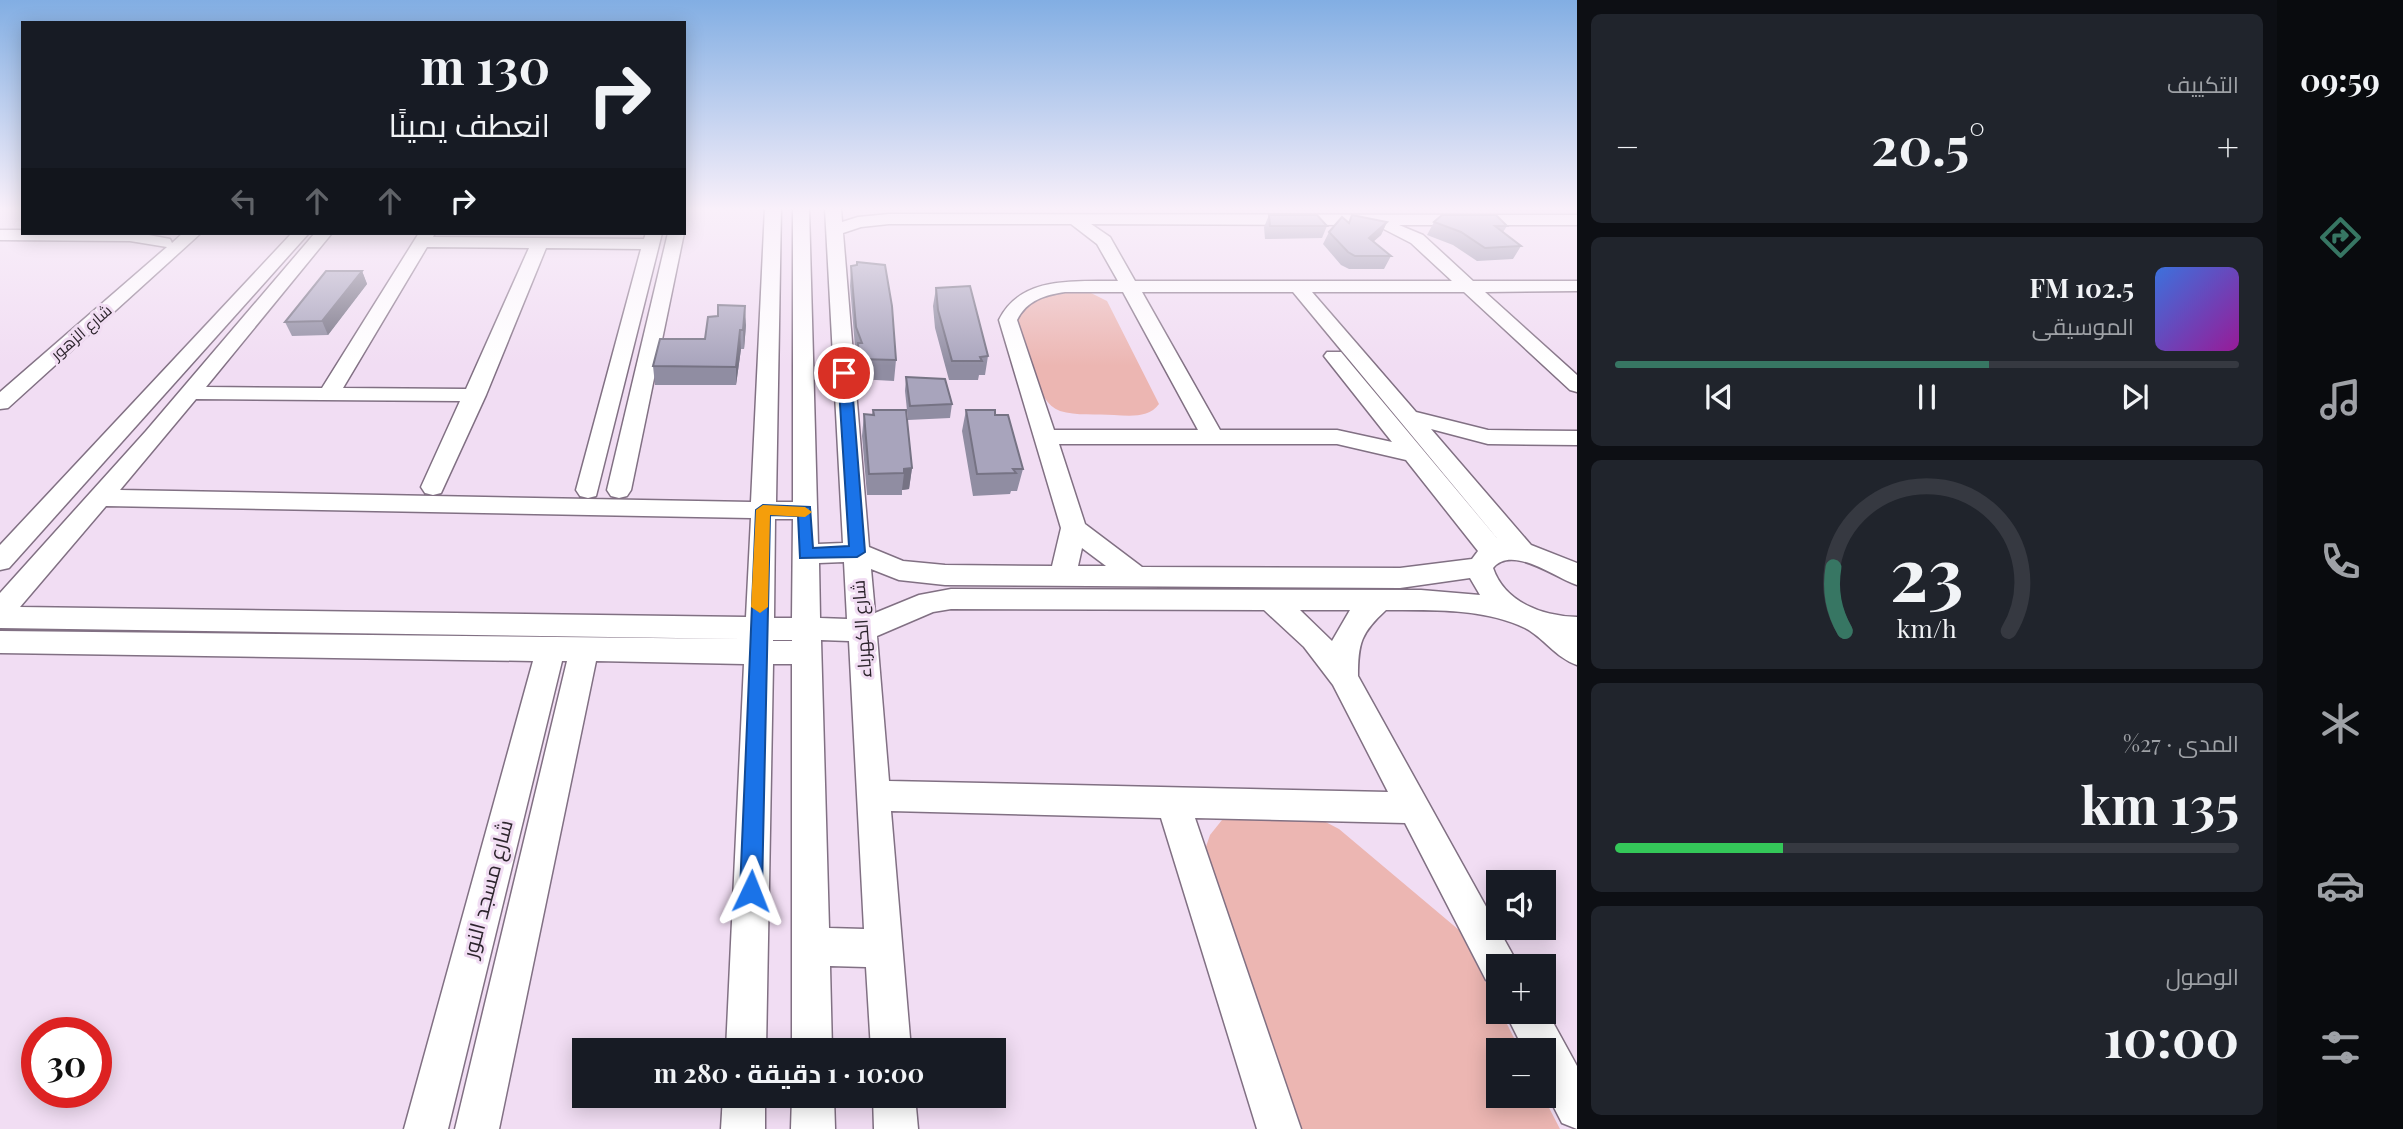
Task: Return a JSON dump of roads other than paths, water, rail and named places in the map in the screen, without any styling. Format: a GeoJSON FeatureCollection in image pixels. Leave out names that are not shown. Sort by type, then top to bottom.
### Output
{"type":"FeatureCollection","features":[{"type":"Feature","properties":{"kind":"street","name":"شارع الزهور"},"geometry":{"type":"LineString","coordinates":[[0,379],[143,261]]}},
{"type":"Feature","properties":{"kind":"street","name":"شارع الزهور"},"geometry":{"type":"LineString","coordinates":[[0,403],[162,261]]}},
{"type":"Feature","properties":{"kind":"street"},"geometry":{"type":"LineString","coordinates":[[0,561],[118,436],[276,261]]}},
{"type":"Feature","properties":{"kind":"street"},"geometry":{"type":"LineString","coordinates":[[0,611],[154,436],[301,261]]}},
{"type":"Feature","properties":{"kind":"street"},"geometry":{"type":"LineString","coordinates":[[328,395],[410,261]]}},
{"type":"Feature","properties":{"kind":"street"},"geometry":{"type":"LineString","coordinates":[[433,487],[532,261]]}},
{"type":"Feature","properties":{"kind":"street"},"geometry":{"type":"LineString","coordinates":[[588,490],[647,261]]}},
{"type":"Feature","properties":{"kind":"street"},"geometry":{"type":"LineString","coordinates":[[619,490],[670,261]]}},
{"type":"Feature","properties":{"kind":"street"},"geometry":{"type":"LineString","coordinates":[[746,1038],[771,261]]}},
{"type":"Feature","properties":{"kind":"street"},"geometry":{"type":"LineString","coordinates":[[801,261],[812,1038]]}},
{"type":"Feature","properties":{"kind":"street","name":"شارع الكهرباء"},"geometry":{"type":"LineString","coordinates":[[837,261],[890,1038]]}},
{"type":"Feature","properties":{"kind":"street"},"geometry":{"type":"LineString","coordinates":[[1115,261],[1213,437]]}},
{"type":"Feature","properties":{"kind":"street"},"geometry":{"type":"LineString","coordinates":[[1442,261],[1577,386]]}},
{"type":"Feature","properties":{"kind":"street"},"geometry":{"type":"LineString","coordinates":[[1063,576],[1074,528],[1008,320],[1017,304],[1037,293],[1065,287],[1577,286]]}},
{"type":"Feature","properties":{"kind":"street"},"geometry":{"type":"LineString","coordinates":[[1288,287],[1399,420],[1444,459],[1523,552],[1572,569]]}},
{"type":"Feature","properties":{"kind":"street"},"geometry":{"type":"LineString","coordinates":[[769,326],[802,325]]}},
{"type":"Feature","properties":{"kind":"street"},"geometry":{"type":"LineString","coordinates":[[629,330],[654,330]]}},
{"type":"Feature","properties":{"kind":"street"},"geometry":{"type":"LineString","coordinates":[[190,393],[475,395]]}},
{"type":"Feature","properties":{"kind":"street"},"geometry":{"type":"LineString","coordinates":[[1399,420],[1413,454],[1487,560],[1487,587],[1577,654]]}},
{"type":"Feature","properties":{"kind":"street"},"geometry":{"type":"LineString","coordinates":[[1337,437],[1399,420],[1488,437],[1577,438]]}},
{"type":"Feature","properties":{"kind":"street"},"geometry":{"type":"LineString","coordinates":[[765,427],[804,428]]}},
{"type":"Feature","properties":{"kind":"street"},"geometry":{"type":"LineString","coordinates":[[118,436],[154,436]]}},
{"type":"Feature","properties":{"kind":"street"},"geometry":{"type":"LineString","coordinates":[[1045,437],[1337,437],[1413,454]]}},
{"type":"Feature","properties":{"kind":"street"},"geometry":{"type":"LineString","coordinates":[[1444,459],[1488,437]]}},
{"type":"Feature","properties":{"kind":"street"},"geometry":{"type":"LineString","coordinates":[[107,489],[433,487],[524,497],[588,490],[619,490],[763,502]]}},
{"type":"Feature","properties":{"kind":"street"},"geometry":{"type":"LineString","coordinates":[[107,489],[805,503]]}},
{"type":"Feature","properties":{"kind":"street"},"geometry":{"type":"LineString","coordinates":[[1074,528],[1136,576]]}},
{"type":"Feature","properties":{"kind":"street"},"geometry":{"type":"LineString","coordinates":[[805,554],[857,552],[900,570],[922,574],[1400,578],[1523,552]]}},
{"type":"Feature","properties":{"kind":"street"},"geometry":{"type":"LineString","coordinates":[[0,617],[806,641],[862,631],[929,602],[951,598],[1421,600],[1522,614],[1560,627],[1577,628]]}},
{"type":"Feature","properties":{"kind":"street"},"geometry":{"type":"LineString","coordinates":[[1271,600],[1314,639],[1343,677],[1493,954]]}},
{"type":"Feature","properties":{"kind":"street"},"geometry":{"type":"LineString","coordinates":[[1343,677],[1343,645],[1355,620],[1378,601]]}},
{"type":"Feature","properties":{"kind":"street"},"geometry":{"type":"LineString","coordinates":[[0,642],[567,649],[759,640]]}},
{"type":"Feature","properties":{"kind":"street","name":"شارع مسجد النور"},"geometry":{"type":"LineString","coordinates":[[426,1129],[567,649]]}},
{"type":"Feature","properties":{"kind":"street","name":"شارع مسجد النور"},"geometry":{"type":"LineString","coordinates":[[477,1129],[567,649]]}},
{"type":"Feature","properties":{"kind":"street"},"geometry":{"type":"LineString","coordinates":[[873,796],[1414,808]]}},
{"type":"Feature","properties":{"kind":"street"},"geometry":{"type":"LineString","coordinates":[[1173,802],[1279,1129]]}},
{"type":"Feature","properties":{"kind":"street"},"geometry":{"type":"LineString","coordinates":[[811,947],[884,948]]}},
{"type":"Feature","properties":{"kind":"street"},"geometry":{"type":"LineString","coordinates":[[1532,1024],[1577,1108]]}},
{"type":"Feature","properties":{"kind":"street"},"geometry":{"type":"LineString","coordinates":[[743,1129],[744,1108]]}},
{"type":"Feature","properties":{"kind":"street"},"geometry":{"type":"LineString","coordinates":[[813,1108],[813,1129]]}},
{"type":"Feature","properties":{"kind":"street"},"geometry":{"type":"LineString","coordinates":[[895,1108],[896,1129]]}}]}
